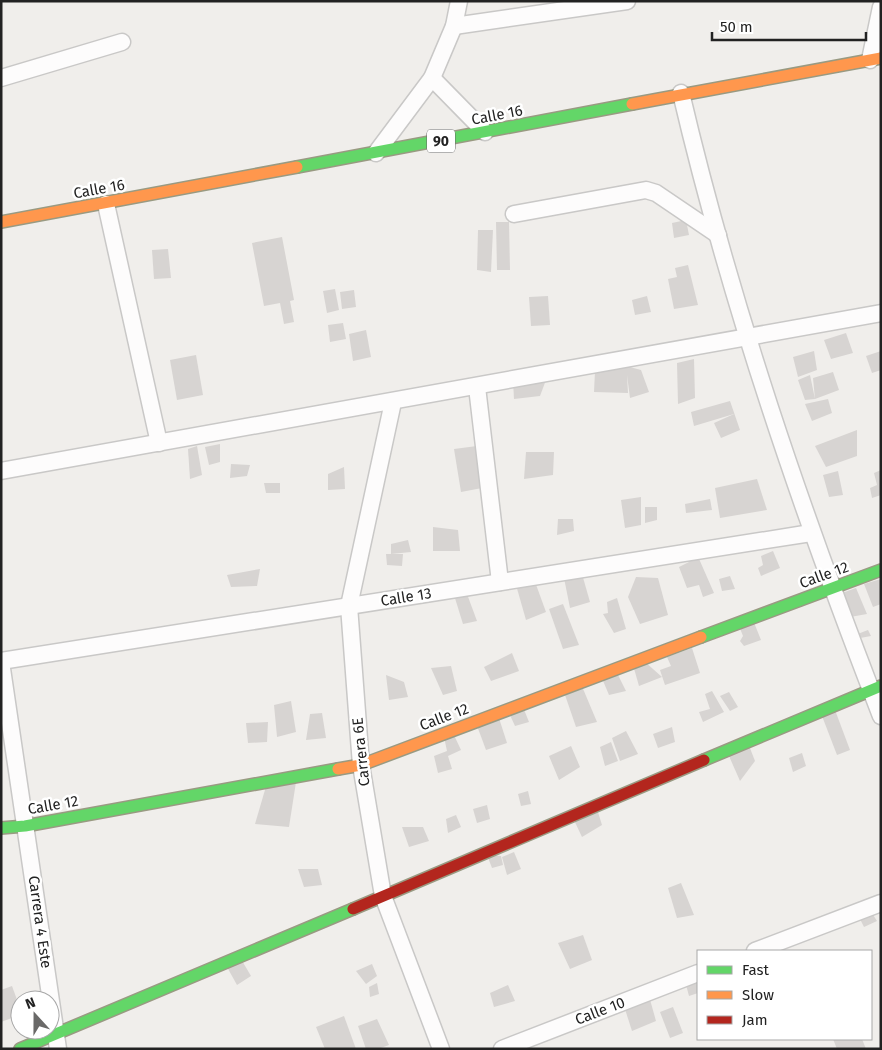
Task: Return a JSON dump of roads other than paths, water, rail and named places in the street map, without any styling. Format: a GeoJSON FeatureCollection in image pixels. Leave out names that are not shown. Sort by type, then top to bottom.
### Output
{"type":"FeatureCollection","features":[{"type":"Feature","properties":{"kind":"main road","name":"Calle 16"},"geometry":{"type":"LineString","coordinates":[[1,222],[376,154],[681,94],[875,59]]}},
{"type":"Feature","properties":{"kind":"main road","name":"Calle 12"},"geometry":{"type":"LineString","coordinates":[[1,828],[25,826],[361,765],[881,570]]}},
{"type":"Feature","properties":{"kind":"main road"},"geometry":{"type":"LineString","coordinates":[[20,1049],[57,1041],[383,896],[876,688]]}},
{"type":"Feature","properties":{"kind":"street"},"geometry":{"type":"LineString","coordinates":[[376,154],[432,78],[454,26],[459,1]]}},
{"type":"Feature","properties":{"kind":"street"},"geometry":{"type":"LineString","coordinates":[[454,26],[627,1]]}},
{"type":"Feature","properties":{"kind":"street"},"geometry":{"type":"LineString","coordinates":[[875,59],[881,7]]}},
{"type":"Feature","properties":{"kind":"street"},"geometry":{"type":"LineString","coordinates":[[1,78],[122,42]]}},
{"type":"Feature","properties":{"kind":"street"},"geometry":{"type":"LineString","coordinates":[[432,78],[485,132]]}},
{"type":"Feature","properties":{"kind":"street"},"geometry":{"type":"LineString","coordinates":[[681,94],[702,180],[747,339],[811,533],[831,588],[876,688],[881,716]]}},
{"type":"Feature","properties":{"kind":"street"},"geometry":{"type":"LineString","coordinates":[[514,214],[646,190],[656,193],[718,235]]}},
{"type":"Feature","properties":{"kind":"street"},"geometry":{"type":"LineString","coordinates":[[106,204],[159,443]]}},
{"type":"Feature","properties":{"kind":"street"},"geometry":{"type":"LineString","coordinates":[[1,471],[881,314]]}},
{"type":"Feature","properties":{"kind":"street"},"geometry":{"type":"LineString","coordinates":[[478,387],[500,582]]}},
{"type":"Feature","properties":{"kind":"street","name":"Carrera 6E"},"geometry":{"type":"LineString","coordinates":[[392,402],[349,606],[361,765],[383,896],[442,1049]]}},
{"type":"Feature","properties":{"kind":"street","name":"Calle 13"},"geometry":{"type":"LineString","coordinates":[[1,662],[811,533]]}},
{"type":"Feature","properties":{"kind":"street","name":"Carrera 4 Este"},"geometry":{"type":"LineString","coordinates":[[1,662],[57,1041]]}},
{"type":"Feature","properties":{"kind":"street"},"geometry":{"type":"LineString","coordinates":[[758,950],[881,903]]}},
{"type":"Feature","properties":{"kind":"street","name":"Calle 10"},"geometry":{"type":"LineString","coordinates":[[502,1049],[697,973]]}}]}
